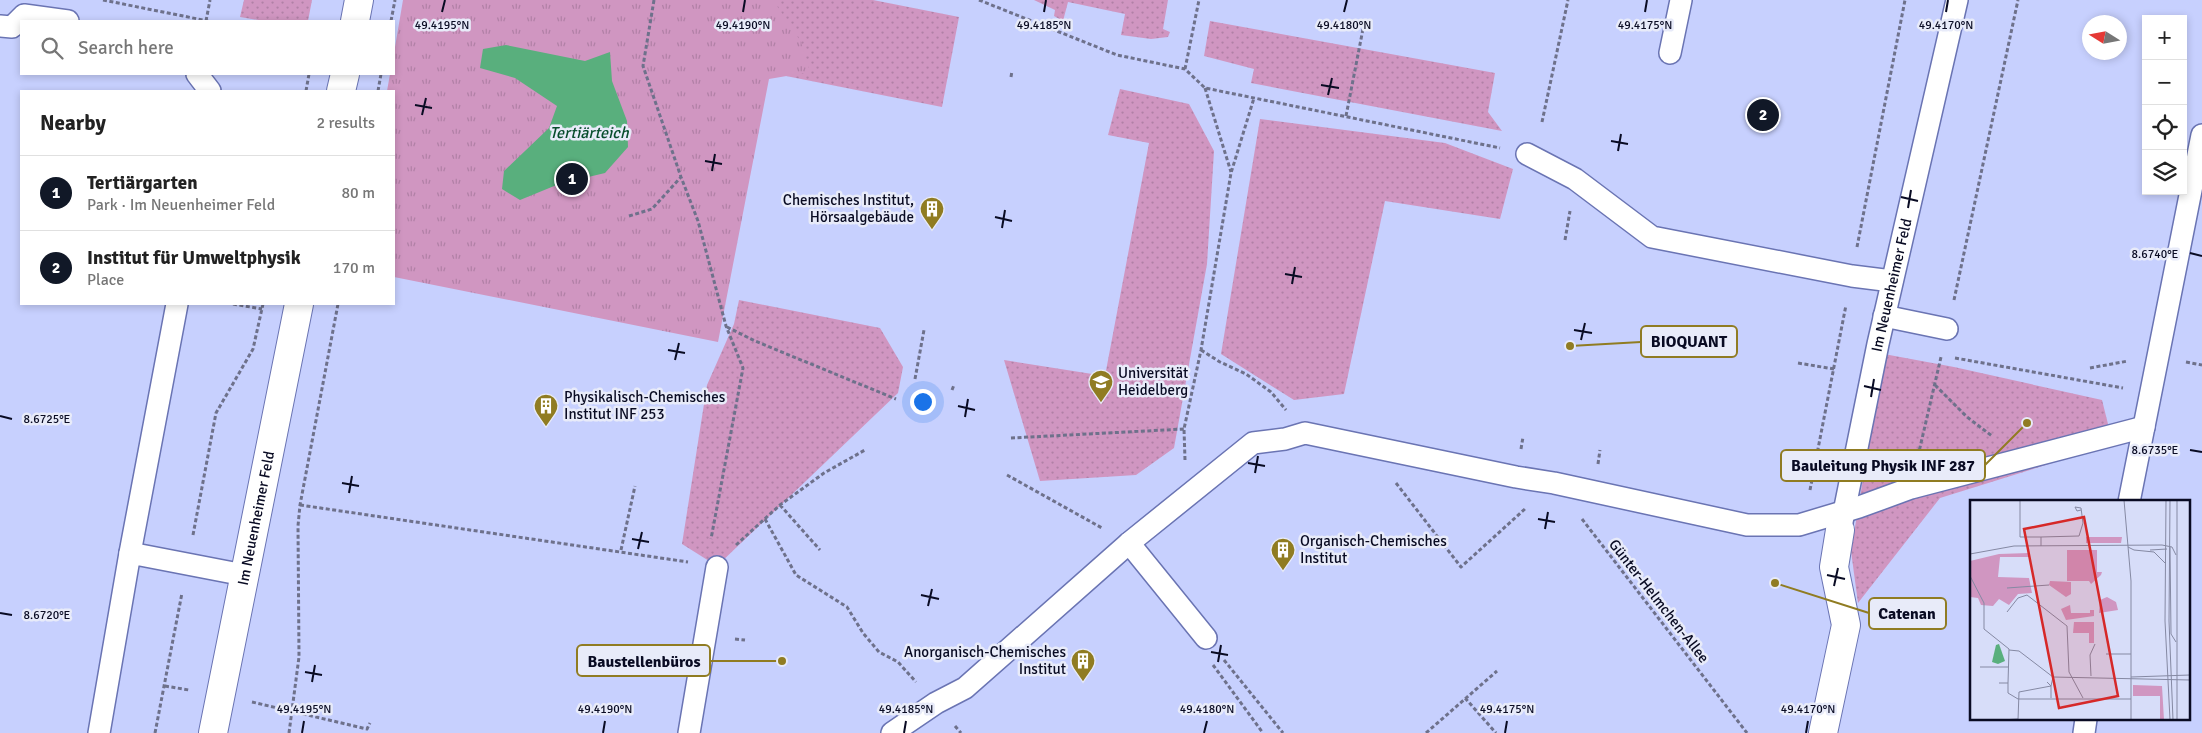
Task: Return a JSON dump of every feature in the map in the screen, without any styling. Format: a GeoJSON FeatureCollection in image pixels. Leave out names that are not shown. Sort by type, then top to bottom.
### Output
{"type":"FeatureCollection","features":[{"type":"Feature","properties":{"kind":"street"},"geometry":{"type":"LineString","coordinates":[[355,20],[359,0]]}},
{"type":"Feature","properties":{"kind":"street"},"geometry":{"type":"LineString","coordinates":[[341,90],[345,75]]}},
{"type":"Feature","properties":{"kind":"street","name":"Im Neuenheimer Feld"},"geometry":{"type":"LineString","coordinates":[[213,733],[299,305]]}},
{"type":"Feature","properties":{"kind":"street","name":"Im Neuenheimer Feld"},"geometry":{"type":"LineString","coordinates":[[1823,733],[1846,624],[1834,567],[1842,521]]}},
{"type":"Feature","properties":{"kind":"lane"},"geometry":{"type":"LineString","coordinates":[[1670,53],[1681,0]]}},
{"type":"Feature","properties":{"kind":"lane","name":"Im Neuenheimer Feld"},"geometry":{"type":"LineString","coordinates":[[1842,521],[1884,316],[1957,0]]}},
{"type":"Feature","properties":{"kind":"lane"},"geometry":{"type":"LineString","coordinates":[[0,26],[12,27],[24,15],[61,20]]}},
{"type":"Feature","properties":{"kind":"lane"},"geometry":{"type":"LineString","coordinates":[[198,75],[209,90]]}},
{"type":"Feature","properties":{"kind":"lane"},"geometry":{"type":"LineString","coordinates":[[2129,500],[2202,135]]}},
{"type":"Feature","properties":{"kind":"lane"},"geometry":{"type":"LineString","coordinates":[[1527,154],[1575,179],[1652,237],[1852,276],[1892,281]]}},
{"type":"Feature","properties":{"kind":"lane"},"geometry":{"type":"LineString","coordinates":[[99,733],[130,554],[178,305]]}},
{"type":"Feature","properties":{"kind":"lane"},"geometry":{"type":"LineString","coordinates":[[1884,316],[1947,329]]}},
{"type":"Feature","properties":{"kind":"lane"},"geometry":{"type":"LineString","coordinates":[[892,733],[936,703],[964,688],[1129,543],[1253,443],[1285,439],[1305,433],[1516,477],[1554,482],[1747,525],[1799,525],[1842,521],[1911,488],[2144,427]]}},
{"type":"Feature","properties":{"kind":"lane"},"geometry":{"type":"LineString","coordinates":[[1129,543],[1206,638]]}},
{"type":"Feature","properties":{"kind":"lane"},"geometry":{"type":"LineString","coordinates":[[130,554],[244,574]]}},
{"type":"Feature","properties":{"kind":"lane"},"geometry":{"type":"LineString","coordinates":[[689,733],[718,567]]}},
{"type":"Feature","properties":{"kind":"lane"},"geometry":{"type":"LineString","coordinates":[[2084,733],[2086,720]]}},
{"type":"Feature","properties":{"kind":"path"},"geometry":{"type":"LineString","coordinates":[[103,0],[202,20]]}},
{"type":"Feature","properties":{"kind":"path"},"geometry":{"type":"LineString","coordinates":[[207,20],[210,0]]}},
{"type":"Feature","properties":{"kind":"path"},"geometry":{"type":"LineString","coordinates":[[391,20],[395,0]]}},
{"type":"Feature","properties":{"kind":"path"},"geometry":{"type":"LineString","coordinates":[[654,0],[644,66],[681,177],[698,220],[726,326],[744,368],[709,550],[718,567]]}},
{"type":"Feature","properties":{"kind":"path"},"geometry":{"type":"LineString","coordinates":[[979,0],[1117,55],[1185,69],[1205,88],[1231,173]]}},
{"type":"Feature","properties":{"kind":"path"},"geometry":{"type":"LineString","coordinates":[[1185,69],[1199,0]]}},
{"type":"Feature","properties":{"kind":"path"},"geometry":{"type":"LineString","coordinates":[[1542,122],[1568,0]]}},
{"type":"Feature","properties":{"kind":"path"},"geometry":{"type":"LineString","coordinates":[[1947,329],[2018,0]]}},
{"type":"Feature","properties":{"kind":"path"},"geometry":{"type":"LineString","coordinates":[[1346,116],[1363,29]]}},
{"type":"Feature","properties":{"kind":"path"},"geometry":{"type":"LineString","coordinates":[[1010,77],[1012,71]]}},
{"type":"Feature","properties":{"kind":"path"},"geometry":{"type":"LineString","coordinates":[[378,90],[381,75]]}},
{"type":"Feature","properties":{"kind":"path"},"geometry":{"type":"LineString","coordinates":[[1205,88],[1527,154]]}},
{"type":"Feature","properties":{"kind":"path"},"geometry":{"type":"LineString","coordinates":[[1011,438],[1184,429],[1201,350],[1231,173],[1254,98]]}},
{"type":"Feature","properties":{"kind":"path"},"geometry":{"type":"LineString","coordinates":[[629,216],[652,209],[681,177]]}},
{"type":"Feature","properties":{"kind":"path"},"geometry":{"type":"LineString","coordinates":[[239,305],[262,309]]}},
{"type":"Feature","properties":{"kind":"path"},"geometry":{"type":"LineString","coordinates":[[155,733],[216,413],[254,349],[263,305]]}},
{"type":"Feature","properties":{"kind":"path"},"geometry":{"type":"LineString","coordinates":[[289,733],[299,657],[298,526],[300,504],[338,305]]}},
{"type":"Feature","properties":{"kind":"path"},"geometry":{"type":"LineString","coordinates":[[726,326],[755,341],[896,399]]}},
{"type":"Feature","properties":{"kind":"path"},"geometry":{"type":"LineString","coordinates":[[915,379],[924,330]]}},
{"type":"Feature","properties":{"kind":"path"},"geometry":{"type":"LineString","coordinates":[[1201,350],[1220,362],[1246,374],[1270,392],[1305,433]]}},
{"type":"Feature","properties":{"kind":"path"},"geometry":{"type":"LineString","coordinates":[[1933,353],[1966,361],[2128,389],[2150,397]]}},
{"type":"Feature","properties":{"kind":"path"},"geometry":{"type":"LineString","coordinates":[[1911,488],[1942,354]]}},
{"type":"Feature","properties":{"kind":"path"},"geometry":{"type":"LineString","coordinates":[[2090,368],[2158,357]]}},
{"type":"Feature","properties":{"kind":"path"},"geometry":{"type":"LineString","coordinates":[[1798,362],[1834,369]]}},
{"type":"Feature","properties":{"kind":"path"},"geometry":{"type":"LineString","coordinates":[[952,390],[954,385]]}},
{"type":"Feature","properties":{"kind":"path"},"geometry":{"type":"LineString","coordinates":[[1935,385],[1967,417],[2020,458]]}},
{"type":"Feature","properties":{"kind":"path"},"geometry":{"type":"LineString","coordinates":[[1368,447],[1462,567],[1554,482]]}},
{"type":"Feature","properties":{"kind":"path"},"geometry":{"type":"LineString","coordinates":[[718,567],[740,540],[780,505],[824,473],[865,450]]}},
{"type":"Feature","properties":{"kind":"path"},"geometry":{"type":"LineString","coordinates":[[1006,476],[1129,543]]}},
{"type":"Feature","properties":{"kind":"path","name":"Günter-Helmchen-Allee"},"geometry":{"type":"LineString","coordinates":[[1554,482],[1747,733]]}},
{"type":"Feature","properties":{"kind":"path"},"geometry":{"type":"LineString","coordinates":[[621,550],[635,486]]}},
{"type":"Feature","properties":{"kind":"path"},"geometry":{"type":"LineString","coordinates":[[300,504],[621,550],[718,567]]}},
{"type":"Feature","properties":{"kind":"path"},"geometry":{"type":"LineString","coordinates":[[780,505],[820,550]]}},
{"type":"Feature","properties":{"kind":"path"},"geometry":{"type":"LineString","coordinates":[[765,519],[796,575],[847,607],[863,633],[879,652],[898,662],[936,703]]}},
{"type":"Feature","properties":{"kind":"path"},"geometry":{"type":"LineString","coordinates":[[1263,733],[1200,648],[1206,638],[1284,733]]}},
{"type":"Feature","properties":{"kind":"path"},"geometry":{"type":"LineString","coordinates":[[1426,733],[1497,670]]}},
{"type":"Feature","properties":{"kind":"path"},"geometry":{"type":"LineString","coordinates":[[220,696],[367,729],[370,723]]}},
{"type":"Feature","properties":{"kind":"path"},"geometry":{"type":"LineString","coordinates":[[1465,698],[1496,733]]}},
{"type":"Feature","properties":{"kind":"shaded area","name":"Universität Heidelberg"},"geometry":{"type":"Polygon","coordinates":[[[0,0],[2202,0],[2202,733],[0,733],[0,0]]]}},
{"type":"Feature","properties":{"kind":"green space"},"geometry":{"type":"Polygon","coordinates":[[[244,0],[312,0],[308,20],[258,20],[240,17],[244,0]]]}},
{"type":"Feature","properties":{"kind":"green space"},"geometry":{"type":"Polygon","coordinates":[[[403,0],[773,0],[801,42],[810,72],[769,79],[718,342],[395,277],[395,90],[387,90],[390,75],[395,75],[395,47],[403,0]]]}},
{"type":"Feature","properties":{"kind":"green space"},"geometry":{"type":"Polygon","coordinates":[[[751,0],[873,0],[959,17],[942,107],[741,67],[751,0]]]}},
{"type":"Feature","properties":{"kind":"green space"},"geometry":{"type":"Polygon","coordinates":[[[1034,0],[1168,0],[1163,29],[1170,32],[1168,37],[1151,39],[1121,35],[1125,14],[1068,2],[1063,21],[1054,16],[1055,10],[1034,0]]]}},
{"type":"Feature","properties":{"kind":"green space"},"geometry":{"type":"Polygon","coordinates":[[[1210,21],[1495,73],[1488,112],[1502,131],[1251,83],[1254,69],[1204,56],[1210,21]]]}},
{"type":"Feature","properties":{"kind":"green space"},"geometry":{"type":"Polygon","coordinates":[[[1120,89],[1189,104],[1214,151],[1207,264],[1174,448],[1136,475],[1040,481],[1004,360],[1105,376],[1149,143],[1108,135],[1120,89]]]}},
{"type":"Feature","properties":{"kind":"green space"},"geometry":{"type":"Polygon","coordinates":[[[1260,119],[1445,143],[1513,169],[1500,219],[1385,201],[1344,394],[1294,400],[1221,354],[1260,119]]]}},
{"type":"Feature","properties":{"kind":"green space"},"geometry":{"type":"Polygon","coordinates":[[[739,300],[880,328],[903,367],[898,393],[717,566],[682,544],[707,385],[734,324],[739,300]]]}},
{"type":"Feature","properties":{"kind":"green space"},"geometry":{"type":"Polygon","coordinates":[[[1884,354],[1954,367],[2102,400],[2113,444],[1940,498],[1858,603],[1851,551],[1884,354]]]}},
{"type":"Feature","properties":{"kind":"water","name":"Tertiärteich"},"geometry":{"type":"Polygon","coordinates":[[[506,45],[585,61],[610,52],[612,81],[627,121],[628,147],[605,173],[559,184],[520,200],[502,189],[504,171],[549,128],[557,106],[515,78],[480,68],[483,49],[506,45]]]}},
{"type":"Feature","properties":{"kind":"place","name":"Institut für Umweltphysik"},"geometry":{"type":"Point","coordinates":[1763,115]}},
{"type":"Feature","properties":{"kind":"place","name":"Tertiärgarten"},"geometry":{"type":"Point","coordinates":[572,179]}},
{"type":"Feature","properties":{"kind":"place","name":"Chemisches Institut, Hörsaalgebäude"},"geometry":{"type":"Point","coordinates":[932,230]}},
{"type":"Feature","properties":{"kind":"place","name":"BIOQUANT"},"geometry":{"type":"Point","coordinates":[1570,346]}},
{"type":"Feature","properties":{"kind":"place","name":"Universität Heidelberg"},"geometry":{"type":"Point","coordinates":[1101,403]}},
{"type":"Feature","properties":{"kind":"place","name":"Bauleitung Physik INF 287"},"geometry":{"type":"Point","coordinates":[2027,423]}},
{"type":"Feature","properties":{"kind":"place","name":"Physikalisch-Chemisches Institut INF 253"},"geometry":{"type":"Point","coordinates":[546,427]}},
{"type":"Feature","properties":{"kind":"place","name":"Organisch-Chemisches Institut"},"geometry":{"type":"Point","coordinates":[1283,571]}},
{"type":"Feature","properties":{"kind":"place","name":"Catenan"},"geometry":{"type":"Point","coordinates":[1775,583]}},
{"type":"Feature","properties":{"kind":"place","name":"Baustellenbüros"},"geometry":{"type":"Point","coordinates":[782,661]}},
{"type":"Feature","properties":{"kind":"place","name":"Anorganisch-Chemisches Institut"},"geometry":{"type":"Point","coordinates":[1083,682]}}]}
